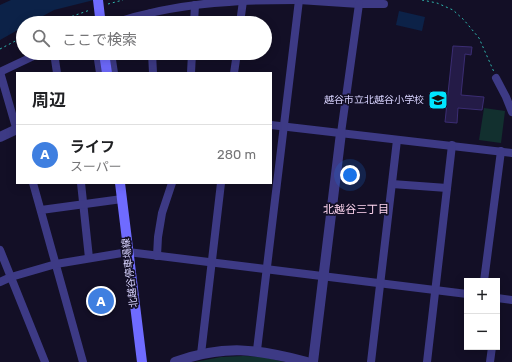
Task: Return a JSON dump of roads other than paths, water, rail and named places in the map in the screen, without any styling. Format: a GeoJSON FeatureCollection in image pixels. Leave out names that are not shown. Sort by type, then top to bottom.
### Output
{"type":"FeatureCollection","features":[{"type":"Feature","properties":{"kind":"main road"},"geometry":{"type":"LineString","coordinates":[[101,2],[101,16]]}},
{"type":"Feature","properties":{"kind":"main road"},"geometry":{"type":"LineString","coordinates":[[105,60],[107,72]]}},
{"type":"Feature","properties":{"kind":"main road","name":"北越谷停車場線"},"geometry":{"type":"LineString","coordinates":[[120,184],[142,362]]}},
{"type":"Feature","properties":{"kind":"street"},"geometry":{"type":"LineString","coordinates":[[257,350],[298,0]]}},
{"type":"Feature","properties":{"kind":"street"},"geometry":{"type":"LineString","coordinates":[[140,16],[195,6],[243,1],[298,0],[384,4]]}},
{"type":"Feature","properties":{"kind":"street"},"geometry":{"type":"LineString","coordinates":[[241,16],[243,1]]}},
{"type":"Feature","properties":{"kind":"street"},"geometry":{"type":"LineString","coordinates":[[313,362],[341,133],[360,4]]}},
{"type":"Feature","properties":{"kind":"street"},"geometry":{"type":"LineString","coordinates":[[194,16],[195,6]]}},
{"type":"Feature","properties":{"kind":"street"},"geometry":{"type":"LineString","coordinates":[[16,127],[0,72],[25,60]]}},
{"type":"Feature","properties":{"kind":"street"},"geometry":{"type":"LineString","coordinates":[[55,60],[57,72]]}},
{"type":"Feature","properties":{"kind":"street"},"geometry":{"type":"LineString","coordinates":[[99,60],[100,72]]}},
{"type":"Feature","properties":{"kind":"street"},"geometry":{"type":"LineString","coordinates":[[112,60],[114,72]]}},
{"type":"Feature","properties":{"kind":"street"},"geometry":{"type":"LineString","coordinates":[[152,60],[153,72]]}},
{"type":"Feature","properties":{"kind":"street"},"geometry":{"type":"LineString","coordinates":[[191,72],[192,60]]}},
{"type":"Feature","properties":{"kind":"street"},"geometry":{"type":"LineString","coordinates":[[234,72],[236,60]]}},
{"type":"Feature","properties":{"kind":"street"},"geometry":{"type":"LineString","coordinates":[[496,78],[512,112]]}},
{"type":"Feature","properties":{"kind":"street"},"geometry":{"type":"LineString","coordinates":[[272,125],[512,153]]}},
{"type":"Feature","properties":{"kind":"street"},"geometry":{"type":"LineString","coordinates":[[0,137],[16,130]]}},
{"type":"Feature","properties":{"kind":"street"},"geometry":{"type":"LineString","coordinates":[[371,362],[397,140]]}},
{"type":"Feature","properties":{"kind":"street"},"geometry":{"type":"LineString","coordinates":[[427,362],[452,145]]}},
{"type":"Feature","properties":{"kind":"street"},"geometry":{"type":"LineString","coordinates":[[484,278],[501,151]]}},
{"type":"Feature","properties":{"kind":"street"},"geometry":{"type":"LineString","coordinates":[[32,184],[41,210],[83,362]]}},
{"type":"Feature","properties":{"kind":"street"},"geometry":{"type":"LineString","coordinates":[[81,184],[89,258]]}},
{"type":"Feature","properties":{"kind":"street"},"geometry":{"type":"LineString","coordinates":[[158,256],[158,237],[162,213],[172,184]]}},
{"type":"Feature","properties":{"kind":"street"},"geometry":{"type":"LineString","coordinates":[[201,354],[220,184]]}},
{"type":"Feature","properties":{"kind":"street"},"geometry":{"type":"LineString","coordinates":[[392,184],[447,188]]}},
{"type":"Feature","properties":{"kind":"street"},"geometry":{"type":"LineString","coordinates":[[41,210],[122,199]]}},
{"type":"Feature","properties":{"kind":"street"},"geometry":{"type":"LineString","coordinates":[[0,250],[45,362]]}},
{"type":"Feature","properties":{"kind":"street"},"geometry":{"type":"LineString","coordinates":[[0,282],[11,277],[56,264],[128,252],[464,294]]}},
{"type":"Feature","properties":{"kind":"street"},"geometry":{"type":"LineString","coordinates":[[500,300],[512,300]]}},
{"type":"Feature","properties":{"kind":"street"},"geometry":{"type":"LineString","coordinates":[[175,362],[201,354],[227,350],[257,350],[307,362]]}},
{"type":"Feature","properties":{"kind":"street"},"geometry":{"type":"LineString","coordinates":[[490,362],[492,350]]}},
{"type":"Feature","properties":{"kind":"water"},"geometry":{"type":"Polygon","coordinates":[[[11,0],[94,0],[54,10],[43,16],[16,16],[16,31],[0,40],[0,5],[11,0]]]}},
{"type":"Feature","properties":{"kind":"water"},"geometry":{"type":"Polygon","coordinates":[[[399,11],[425,17],[422,31],[396,25],[399,11]]]}},
{"type":"Feature","properties":{"kind":"place","name":"越谷市立北越谷小学校"},"geometry":{"type":"Point","coordinates":[438,100]}},
{"type":"Feature","properties":{"kind":"place","name":"ライフ"},"geometry":{"type":"Point","coordinates":[101,301]}},
{"type":"Feature","properties":{"kind":"district","name":"北越谷三丁目"},"geometry":{"type":"Point","coordinates":[356,209]}}]}
